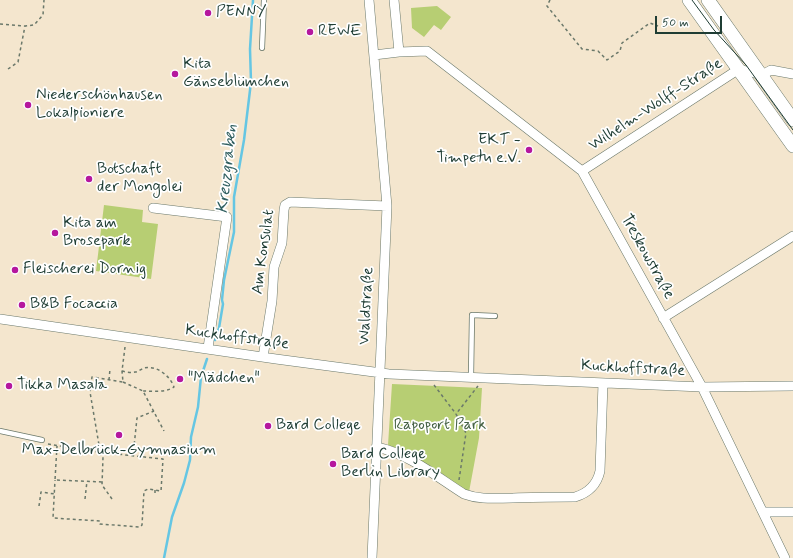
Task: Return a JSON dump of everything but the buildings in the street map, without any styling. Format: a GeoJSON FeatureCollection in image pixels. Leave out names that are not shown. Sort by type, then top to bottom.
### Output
{"type":"FeatureCollection","features":[{"type":"Feature","properties":{"kind":"main road"},"geometry":{"type":"LineString","coordinates":[[689,0],[793,146]]}},
{"type":"Feature","properties":{"kind":"main road"},"geometry":{"type":"LineString","coordinates":[[708,0],[793,120]]}},
{"type":"Feature","properties":{"kind":"street","name":"Waldstraße"},"geometry":{"type":"LineString","coordinates":[[369,0],[387,206],[372,558]]}},
{"type":"Feature","properties":{"kind":"street"},"geometry":{"type":"LineString","coordinates":[[374,55],[398,52],[394,0]]}},
{"type":"Feature","properties":{"kind":"street","name":"Treskowstraße"},"geometry":{"type":"LineString","coordinates":[[398,52],[427,51],[582,171],[702,387],[785,558]]}},
{"type":"Feature","properties":{"kind":"street","name":"Wilhelm-Wolff-Straße"},"geometry":{"type":"LineString","coordinates":[[582,171],[738,69],[762,75],[771,70],[793,74]]}},
{"type":"Feature","properties":{"kind":"street","name":"Am Konsulat"},"geometry":{"type":"LineString","coordinates":[[263,357],[272,301],[274,267],[282,243],[284,210],[286,205],[290,202],[387,206]]}},
{"type":"Feature","properties":{"kind":"street"},"geometry":{"type":"LineString","coordinates":[[153,208],[227,217],[208,348]]}},
{"type":"Feature","properties":{"kind":"street"},"geometry":{"type":"LineString","coordinates":[[663,318],[793,236]]}},
{"type":"Feature","properties":{"kind":"street","name":"Kuckhoffstraße"},"geometry":{"type":"LineString","coordinates":[[0,319],[379,373],[702,387],[793,386]]}},
{"type":"Feature","properties":{"kind":"street"},"geometry":{"type":"LineString","coordinates":[[376,447],[400,454],[457,490],[473,497],[575,497],[589,490],[596,481],[600,471],[603,383]]}},
{"type":"Feature","properties":{"kind":"street"},"geometry":{"type":"LineString","coordinates":[[763,512],[793,512]]}},
{"type":"Feature","properties":{"kind":"lane"},"geometry":{"type":"LineString","coordinates":[[262,48],[264,0]]}},
{"type":"Feature","properties":{"kind":"lane"},"geometry":{"type":"LineString","coordinates":[[471,377],[472,315],[495,316]]}},
{"type":"Feature","properties":{"kind":"lane"},"geometry":{"type":"LineString","coordinates":[[0,431],[42,440]]}},
{"type":"Feature","properties":{"kind":"path"},"geometry":{"type":"LineString","coordinates":[[0,24],[25,26],[34,25],[43,15],[44,0]]}},
{"type":"Feature","properties":{"kind":"path"},"geometry":{"type":"LineString","coordinates":[[550,0],[547,6],[582,49],[598,51],[607,60],[620,51],[622,43],[650,24],[658,26]]}},
{"type":"Feature","properties":{"kind":"path"},"geometry":{"type":"LineString","coordinates":[[8,69],[18,62],[25,26]]}},
{"type":"Feature","properties":{"kind":"path"},"geometry":{"type":"LineString","coordinates":[[123,382],[122,371],[125,347]]}},
{"type":"Feature","properties":{"kind":"path"},"geometry":{"type":"LineString","coordinates":[[98,452],[99,445],[90,392],[92,377],[123,382],[143,391],[170,390],[174,387],[171,381],[162,372],[152,368],[144,368],[136,372],[122,371]]}},
{"type":"Feature","properties":{"kind":"path"},"geometry":{"type":"LineString","coordinates":[[109,380],[110,369]]}},
{"type":"Feature","properties":{"kind":"path"},"geometry":{"type":"LineString","coordinates":[[433,384],[456,414],[466,434],[457,490]]}},
{"type":"Feature","properties":{"kind":"path"},"geometry":{"type":"LineString","coordinates":[[456,414],[478,385]]}},
{"type":"Feature","properties":{"kind":"path"},"geometry":{"type":"LineString","coordinates":[[143,391],[164,432]]}},
{"type":"Feature","properties":{"kind":"path"},"geometry":{"type":"LineString","coordinates":[[133,456],[137,418],[154,411]]}},
{"type":"Feature","properties":{"kind":"path"},"geometry":{"type":"LineString","coordinates":[[48,444],[98,452],[164,459],[160,491],[148,489],[144,491],[142,526],[100,524],[100,521],[53,518],[57,446]]}},
{"type":"Feature","properties":{"kind":"path"},"geometry":{"type":"LineString","coordinates":[[98,452],[103,457],[102,485],[112,499]]}},
{"type":"Feature","properties":{"kind":"path"},"geometry":{"type":"LineString","coordinates":[[55,480],[102,482]]}},
{"type":"Feature","properties":{"kind":"path"},"geometry":{"type":"LineString","coordinates":[[85,499],[87,481]]}},
{"type":"Feature","properties":{"kind":"path"},"geometry":{"type":"LineString","coordinates":[[155,490],[156,495]]}},
{"type":"Feature","properties":{"kind":"path"},"geometry":{"type":"LineString","coordinates":[[39,506],[40,492],[55,494]]}},
{"type":"Feature","properties":{"kind":"green space"},"geometry":{"type":"Polygon","coordinates":[[[437,6],[451,17],[441,30],[434,25],[424,37],[412,28],[411,8],[437,6]]]}},
{"type":"Feature","properties":{"kind":"green space"},"geometry":{"type":"Polygon","coordinates":[[[104,205],[143,210],[142,222],[158,224],[151,279],[96,271],[104,205]]]}},
{"type":"Feature","properties":{"kind":"green space","name":"Rapoport Park"},"geometry":{"type":"Polygon","coordinates":[[[392,384],[482,388],[479,438],[469,492],[462,489],[409,454],[388,445],[392,384]]]}},
{"type":"Feature","properties":{"kind":"waterway","name":"Kreuzgraben"},"geometry":{"type":"LineString","coordinates":[[215,340],[219,328],[223,304],[224,280],[234,232],[234,197],[244,140],[251,82],[250,49],[253,0]]}},
{"type":"Feature","properties":{"kind":"waterway","name":"Kreuzgraben"},"geometry":{"type":"LineString","coordinates":[[164,558],[172,517],[184,483],[190,460],[191,437],[198,407],[201,377],[207,359]]}},
{"type":"Feature","properties":{"kind":"tram line"},"geometry":{"type":"LineString","coordinates":[[692,0],[714,30],[746,65],[793,130]]}},
{"type":"Feature","properties":{"kind":"place","name":"PENNY"},"geometry":{"type":"Point","coordinates":[208,13]}},
{"type":"Feature","properties":{"kind":"place","name":"REWE"},"geometry":{"type":"Point","coordinates":[310,32]}},
{"type":"Feature","properties":{"kind":"place","name":"Kita Gänseblümchen"},"geometry":{"type":"Point","coordinates":[175,74]}},
{"type":"Feature","properties":{"kind":"place","name":"Niederschönhausen Lokalpioniere"},"geometry":{"type":"Point","coordinates":[28,105]}},
{"type":"Feature","properties":{"kind":"place","name":"EKT - Timpetu e.V."},"geometry":{"type":"Point","coordinates":[529,150]}},
{"type":"Feature","properties":{"kind":"place","name":"Botschaft der Mongolei"},"geometry":{"type":"Point","coordinates":[89,179]}},
{"type":"Feature","properties":{"kind":"place","name":"Kita am Brosepark"},"geometry":{"type":"Point","coordinates":[55,233]}},
{"type":"Feature","properties":{"kind":"place","name":"Fleischerei Dornig"},"geometry":{"type":"Point","coordinates":[15,270]}},
{"type":"Feature","properties":{"kind":"place","name":"B&B Focaccia"},"geometry":{"type":"Point","coordinates":[22,305]}},
{"type":"Feature","properties":{"kind":"place","name":"\"Mädchen\""},"geometry":{"type":"Point","coordinates":[180,379]}},
{"type":"Feature","properties":{"kind":"place","name":"Tikka Masala"},"geometry":{"type":"Point","coordinates":[9,386]}},
{"type":"Feature","properties":{"kind":"place","name":"Bard College"},"geometry":{"type":"Point","coordinates":[268,426]}},
{"type":"Feature","properties":{"kind":"place","name":"Max-Delbrück-Gymnasium"},"geometry":{"type":"Point","coordinates":[119,435]}},
{"type":"Feature","properties":{"kind":"place","name":"Bard College Berlin Library"},"geometry":{"type":"Point","coordinates":[333,464]}}]}
